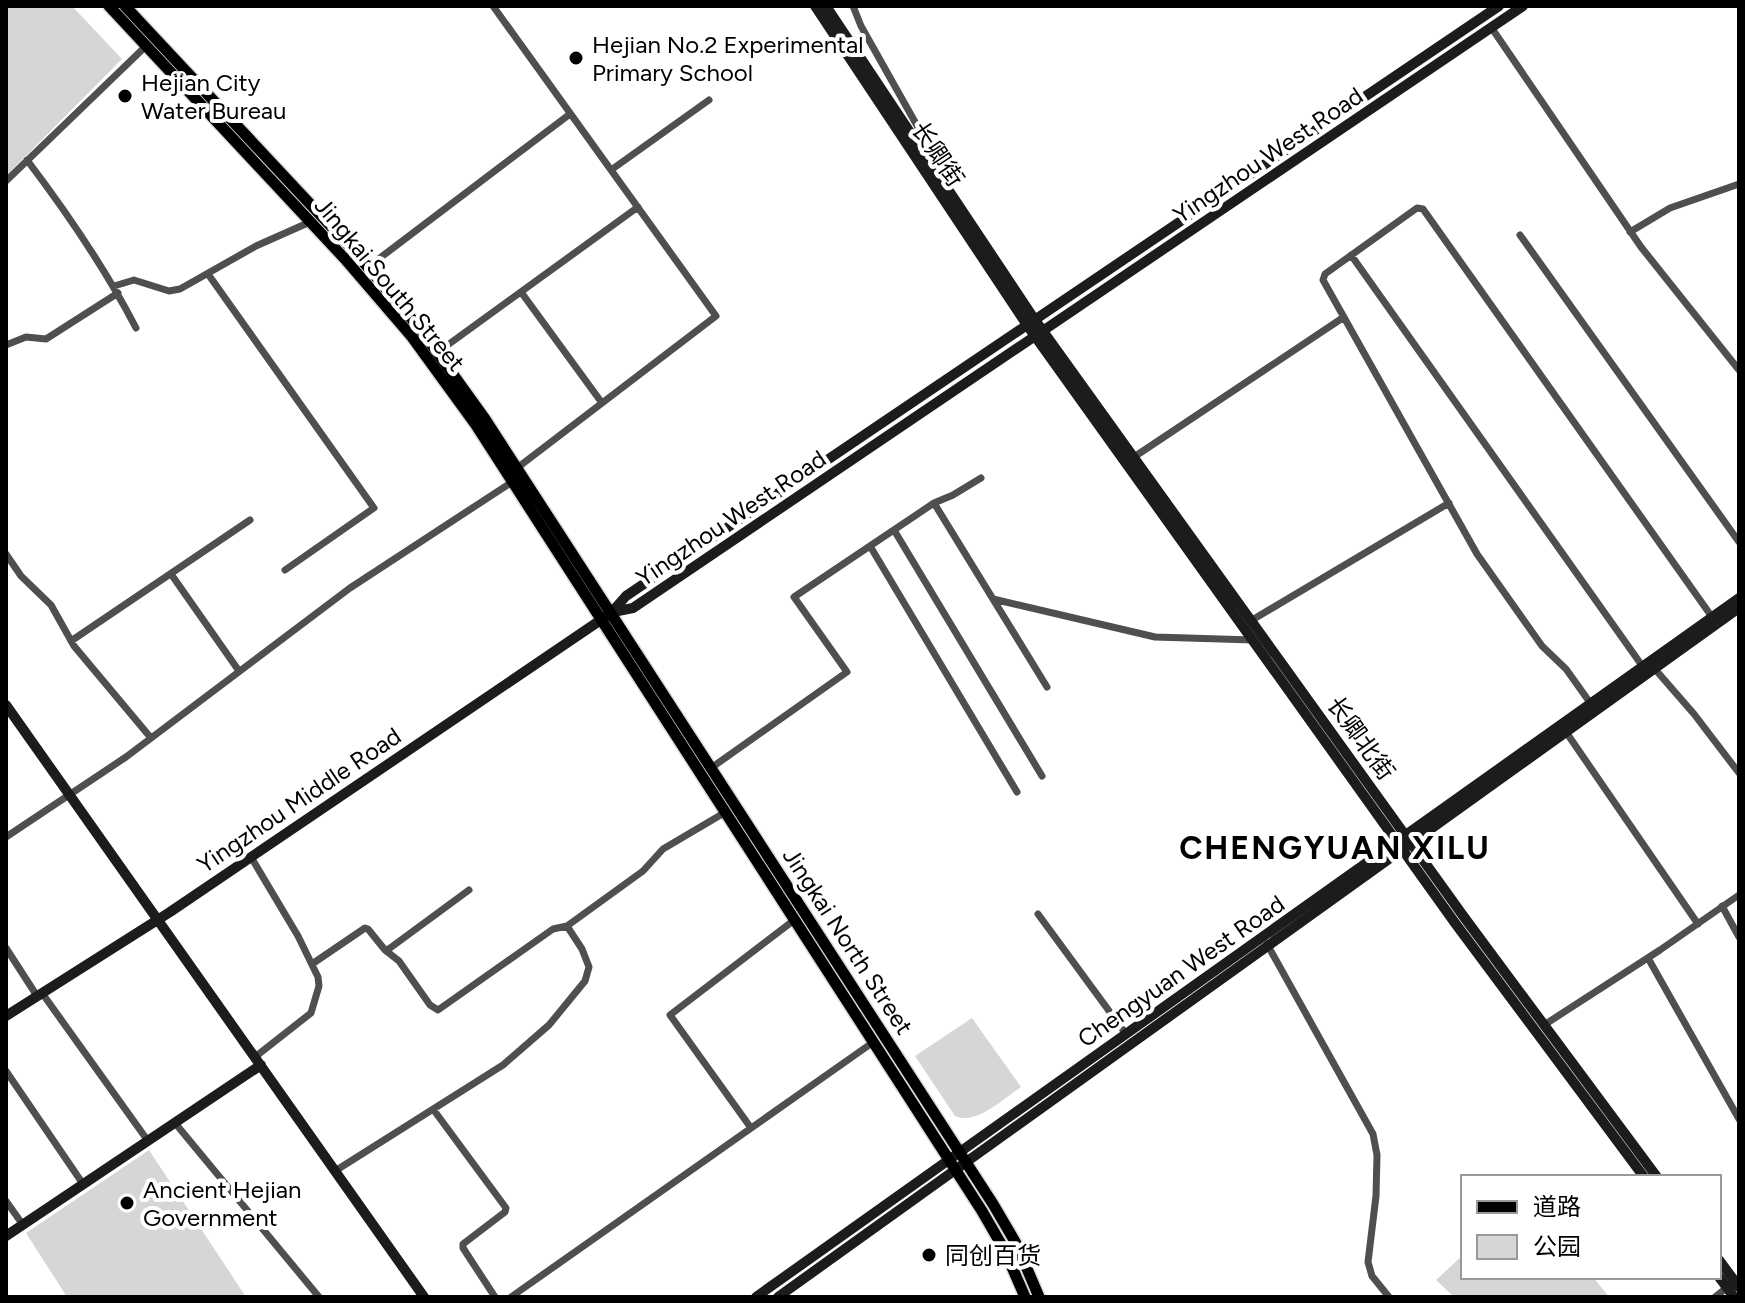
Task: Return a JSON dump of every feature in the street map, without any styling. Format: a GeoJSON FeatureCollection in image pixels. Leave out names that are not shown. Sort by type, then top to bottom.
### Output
{"type":"FeatureCollection","features":[{"type":"Feature","properties":{"kind":"main road","name":"Jingkai South Street"},"geometry":{"type":"LineString","coordinates":[[109,6],[310,222],[419,346],[605,616]]}},
{"type":"Feature","properties":{"kind":"main road","name":"Jingkai South Street"},"geometry":{"type":"LineString","coordinates":[[125,6],[368,267],[438,352],[517,468],[605,616]]}},
{"type":"Feature","properties":{"kind":"main road","name":"长卿街"},"geometry":{"type":"LineString","coordinates":[[815,6],[1031,322]]}},
{"type":"Feature","properties":{"kind":"main road","name":"长卿街"},"geometry":{"type":"LineString","coordinates":[[826,6],[944,183],[1031,322]]}},
{"type":"Feature","properties":{"kind":"main road","name":"Yingzhou West Road"},"geometry":{"type":"LineString","coordinates":[[605,616],[626,596],[1499,6]]}},
{"type":"Feature","properties":{"kind":"main road","name":"Yingzhou West Road"},"geometry":{"type":"LineString","coordinates":[[605,616],[633,608],[1523,6]]}},
{"type":"Feature","properties":{"kind":"main road","name":"长卿北街"},"geometry":{"type":"LineString","coordinates":[[1031,322],[1253,640],[1656,1175]]}},
{"type":"Feature","properties":{"kind":"main road","name":"长卿北街"},"geometry":{"type":"LineString","coordinates":[[1039,333],[1252,620],[1404,842],[1643,1175]]}},
{"type":"Feature","properties":{"kind":"main road","name":"Chengyuan West Road"},"geometry":{"type":"LineString","coordinates":[[962,1157],[1126,1034],[1566,732],[1739,598]]}},
{"type":"Feature","properties":{"kind":"main road","name":"Chengyuan West Road"},"geometry":{"type":"LineString","coordinates":[[962,1157],[1267,944],[1591,704],[1739,608]]}},
{"type":"Feature","properties":{"kind":"main road","name":"Jingkai North Street"},"geometry":{"type":"LineString","coordinates":[[605,616],[711,768],[962,1157],[1017,1245],[1039,1297]]}},
{"type":"Feature","properties":{"kind":"main road","name":"Jingkai North Street"},"geometry":{"type":"LineString","coordinates":[[605,616],[724,813],[952,1165],[1005,1251],[1025,1297]]}},
{"type":"Feature","properties":{"kind":"main road","name":"Yingzhou Middle Road"},"geometry":{"type":"LineString","coordinates":[[6,1016],[159,919],[605,616]]}},
{"type":"Feature","properties":{"kind":"main road"},"geometry":{"type":"LineString","coordinates":[[6,705],[424,1297]]}},
{"type":"Feature","properties":{"kind":"main road"},"geometry":{"type":"LineString","coordinates":[[6,1236],[175,1123],[258,1061]]}},
{"type":"Feature","properties":{"kind":"main road"},"geometry":{"type":"LineString","coordinates":[[778,1297],[962,1157]]}},
{"type":"Feature","properties":{"kind":"main road"},"geometry":{"type":"LineString","coordinates":[[756,1297],[952,1165]]}},
{"type":"Feature","properties":{"kind":"main road"},"geometry":{"type":"LineString","coordinates":[[1721,1264],[1734,1289]]}},
{"type":"Feature","properties":{"kind":"street"},"geometry":{"type":"LineString","coordinates":[[493,6],[716,316],[517,468]]}},
{"type":"Feature","properties":{"kind":"street"},"geometry":{"type":"LineString","coordinates":[[853,6],[861,26],[932,148],[944,183]]}},
{"type":"Feature","properties":{"kind":"street"},"geometry":{"type":"LineString","coordinates":[[1491,27],[1630,232],[1739,370]]}},
{"type":"Feature","properties":{"kind":"street"},"geometry":{"type":"LineString","coordinates":[[6,181],[146,46]]}},
{"type":"Feature","properties":{"kind":"street"},"geometry":{"type":"LineString","coordinates":[[611,170],[709,100]]}},
{"type":"Feature","properties":{"kind":"street"},"geometry":{"type":"LineString","coordinates":[[368,267],[570,114]]}},
{"type":"Feature","properties":{"kind":"street"},"geometry":{"type":"LineString","coordinates":[[27,160],[60,203],[116,290],[136,328]]}},
{"type":"Feature","properties":{"kind":"street"},"geometry":{"type":"LineString","coordinates":[[1630,232],[1670,208],[1739,184]]}},
{"type":"Feature","properties":{"kind":"street"},"geometry":{"type":"LineString","coordinates":[[438,352],[638,207]]}},
{"type":"Feature","properties":{"kind":"street"},"geometry":{"type":"LineString","coordinates":[[1591,704],[1566,669],[1542,646],[1477,554],[1323,280],[1325,274],[1351,255],[1417,208],[1423,209],[1712,617]]}},
{"type":"Feature","properties":{"kind":"street"},"geometry":{"type":"LineString","coordinates":[[6,345],[26,337],[46,339],[134,280],[169,291],[180,289],[256,246],[310,222]]}},
{"type":"Feature","properties":{"kind":"street"},"geometry":{"type":"LineString","coordinates":[[1520,235],[1739,542]]}},
{"type":"Feature","properties":{"kind":"street"},"geometry":{"type":"LineString","coordinates":[[1351,255],[1648,667],[1694,714],[1739,773]]}},
{"type":"Feature","properties":{"kind":"street"},"geometry":{"type":"LineString","coordinates":[[208,274],[374,508],[285,570]]}},
{"type":"Feature","properties":{"kind":"street"},"geometry":{"type":"LineString","coordinates":[[521,292],[602,403]]}},
{"type":"Feature","properties":{"kind":"street"},"geometry":{"type":"LineString","coordinates":[[1134,457],[1344,317]]}},
{"type":"Feature","properties":{"kind":"street"},"geometry":{"type":"LineString","coordinates":[[711,768],[847,672],[794,597],[934,503],[981,478]]}},
{"type":"Feature","properties":{"kind":"street"},"geometry":{"type":"LineString","coordinates":[[6,837],[151,738],[373,572],[512,482]]}},
{"type":"Feature","properties":{"kind":"street"},"geometry":{"type":"LineString","coordinates":[[934,503],[1047,687]]}},
{"type":"Feature","properties":{"kind":"street"},"geometry":{"type":"LineString","coordinates":[[1252,620],[1449,503]]}},
{"type":"Feature","properties":{"kind":"street"},"geometry":{"type":"LineString","coordinates":[[71,641],[250,520]]}},
{"type":"Feature","properties":{"kind":"street"},"geometry":{"type":"LineString","coordinates":[[894,530],[1042,776]]}},
{"type":"Feature","properties":{"kind":"street"},"geometry":{"type":"LineString","coordinates":[[870,546],[1017,792]]}},
{"type":"Feature","properties":{"kind":"street"},"geometry":{"type":"LineString","coordinates":[[6,554],[21,576],[51,605],[71,641],[151,738]]}},
{"type":"Feature","properties":{"kind":"street"},"geometry":{"type":"LineString","coordinates":[[171,574],[239,671]]}},
{"type":"Feature","properties":{"kind":"street"},"geometry":{"type":"LineString","coordinates":[[993,599],[1155,637],[1253,640]]}},
{"type":"Feature","properties":{"kind":"street"},"geometry":{"type":"LineString","coordinates":[[1566,732],[1698,924]]}},
{"type":"Feature","properties":{"kind":"street"},"geometry":{"type":"LineString","coordinates":[[312,964],[365,928],[368,929],[399,961],[430,1005],[438,1010],[553,929],[567,926],[643,871],[663,849],[724,813]]}},
{"type":"Feature","properties":{"kind":"street"},"geometry":{"type":"LineString","coordinates":[[251,857],[312,964],[319,986],[311,1013],[258,1061]]}},
{"type":"Feature","properties":{"kind":"street"},"geometry":{"type":"LineString","coordinates":[[386,951],[469,890]]}},
{"type":"Feature","properties":{"kind":"street"},"geometry":{"type":"LineString","coordinates":[[1544,1025],[1739,895]]}},
{"type":"Feature","properties":{"kind":"street"},"geometry":{"type":"LineString","coordinates":[[1722,906],[1739,937]]}},
{"type":"Feature","properties":{"kind":"street"},"geometry":{"type":"LineString","coordinates":[[1038,914],[1126,1034]]}},
{"type":"Feature","properties":{"kind":"street"},"geometry":{"type":"LineString","coordinates":[[751,1128],[670,1015],[793,921]]}},
{"type":"Feature","properties":{"kind":"street"},"geometry":{"type":"LineString","coordinates":[[335,1171],[503,1065],[529,1044],[567,1005],[585,981],[589,967],[567,926]]}},
{"type":"Feature","properties":{"kind":"street"},"geometry":{"type":"LineString","coordinates":[[1267,944],[1373,1134],[1377,1155],[1376,1196],[1368,1262],[1372,1276],[1389,1297]]}},
{"type":"Feature","properties":{"kind":"street"},"geometry":{"type":"LineString","coordinates":[[6,948],[148,1141]]}},
{"type":"Feature","properties":{"kind":"street"},"geometry":{"type":"LineString","coordinates":[[1648,958],[1739,1119]]}},
{"type":"Feature","properties":{"kind":"street"},"geometry":{"type":"LineString","coordinates":[[511,1297],[872,1043]]}},
{"type":"Feature","properties":{"kind":"street"},"geometry":{"type":"LineString","coordinates":[[6,1071],[83,1184]]}},
{"type":"Feature","properties":{"kind":"street"},"geometry":{"type":"LineString","coordinates":[[433,1109],[506,1208],[505,1212],[463,1244],[495,1297]]}},
{"type":"Feature","properties":{"kind":"street"},"geometry":{"type":"LineString","coordinates":[[175,1123],[319,1297]]}},
{"type":"Feature","properties":{"kind":"street"},"geometry":{"type":"LineString","coordinates":[[6,1201],[23,1225]]}},
{"type":"Feature","properties":{"kind":"street"},"geometry":{"type":"LineString","coordinates":[[1715,1297],[1734,1289]]}},
{"type":"Feature","properties":{"kind":"green space"},"geometry":{"type":"Polygon","coordinates":[[[6,6],[72,6],[122,59],[6,176],[6,6]]]}},
{"type":"Feature","properties":{"kind":"green space"},"geometry":{"type":"Polygon","coordinates":[[[972,1018],[1021,1087],[981,1114],[963,1118],[955,1116],[915,1056],[972,1018]]]}},
{"type":"Feature","properties":{"kind":"green space","name":"Ancient Hejian Government"},"geometry":{"type":"Polygon","coordinates":[[[149,1150],[246,1297],[67,1297],[26,1233],[149,1150]]]}},
{"type":"Feature","properties":{"kind":"green space"},"geometry":{"type":"Polygon","coordinates":[[[1461,1257],[1461,1279],[1595,1279],[1609,1297],[1454,1297],[1436,1280],[1461,1257]]]}},
{"type":"Feature","properties":{"kind":"place","name":"Hejian No.2 Experimental Primary School"},"geometry":{"type":"Point","coordinates":[576,58]}},
{"type":"Feature","properties":{"kind":"place","name":"Hejian City Water Bureau"},"geometry":{"type":"Point","coordinates":[125,96]}},
{"type":"Feature","properties":{"kind":"place","name":"Ancient Hejian Government"},"geometry":{"type":"Point","coordinates":[127,1203]}},
{"type":"Feature","properties":{"kind":"place","name":"同创百货"},"geometry":{"type":"Point","coordinates":[929,1255]}},
{"type":"Feature","properties":{"kind":"district","name":"CHENGYUAN XILU"},"geometry":{"type":"Point","coordinates":[1335,848]}}]}
